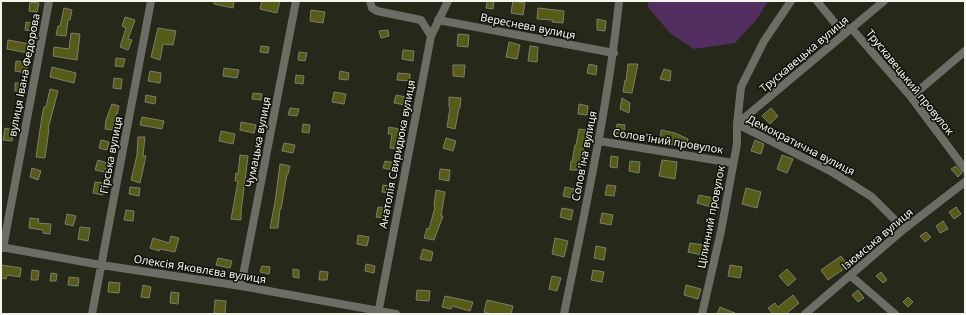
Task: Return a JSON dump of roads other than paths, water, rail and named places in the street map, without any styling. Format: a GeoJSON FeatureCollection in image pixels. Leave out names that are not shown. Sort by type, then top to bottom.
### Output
{"type":"FeatureCollection","features":[{"type":"Feature","properties":{"kind":"street","name":"вулиця Івана Федорова"},"geometry":{"type":"LineString","coordinates":[[2,247],[49,1]]}},
{"type":"Feature","properties":{"kind":"street","name":"Гірська вулиця"},"geometry":{"type":"LineString","coordinates":[[92,314],[151,1]]}},
{"type":"Feature","properties":{"kind":"street","name":"Чумацька вулиця"},"geometry":{"type":"LineString","coordinates":[[241,286],[296,1]]}},
{"type":"Feature","properties":{"kind":"street"},"geometry":{"type":"LineString","coordinates":[[370,1],[372,8],[377,11],[421,20],[432,36]]}},
{"type":"Feature","properties":{"kind":"street","name":"Анатолія Свиридюка вулиця"},"geometry":{"type":"LineString","coordinates":[[378,312],[432,36],[448,1]]}},
{"type":"Feature","properties":{"kind":"street","name":"Солов'їна вулиця"},"geometry":{"type":"LineString","coordinates":[[564,314],[599,141],[614,53],[619,1]]}},
{"type":"Feature","properties":{"kind":"street","name":"Демократична вулиця"},"geometry":{"type":"LineString","coordinates":[[791,1],[764,41],[741,87],[737,124],[832,172],[853,185],[872,197],[904,229]]}},
{"type":"Feature","properties":{"kind":"street","name":"Трускавецький провулок"},"geometry":{"type":"LineString","coordinates":[[817,1],[838,27],[852,28],[910,97],[965,169]]}},
{"type":"Feature","properties":{"kind":"street","name":"Трускавецька вулиця"},"geometry":{"type":"LineString","coordinates":[[737,124],[884,1]]}},
{"type":"Feature","properties":{"kind":"street","name":"Вереснева вулиця"},"geometry":{"type":"LineString","coordinates":[[438,20],[614,53]]}},
{"type":"Feature","properties":{"kind":"street"},"geometry":{"type":"LineString","coordinates":[[910,97],[965,51]]}},
{"type":"Feature","properties":{"kind":"street","name":"Цілинний провулок"},"geometry":{"type":"LineString","coordinates":[[702,314],[721,231],[737,144],[737,124]]}},
{"type":"Feature","properties":{"kind":"street","name":"Солов'їний провулок"},"geometry":{"type":"LineString","coordinates":[[599,141],[733,163]]}},
{"type":"Feature","properties":{"kind":"street","name":"Ізюмська вулиця"},"geometry":{"type":"LineString","coordinates":[[805,314],[904,229],[965,182]]}},
{"type":"Feature","properties":{"kind":"street","name":"Олексія Яковлєва вулиця"},"geometry":{"type":"LineString","coordinates":[[2,247],[102,265],[241,286],[378,312],[396,314]]}},
{"type":"Feature","properties":{"kind":"street"},"geometry":{"type":"LineString","coordinates":[[851,276],[895,314]]}}]}
